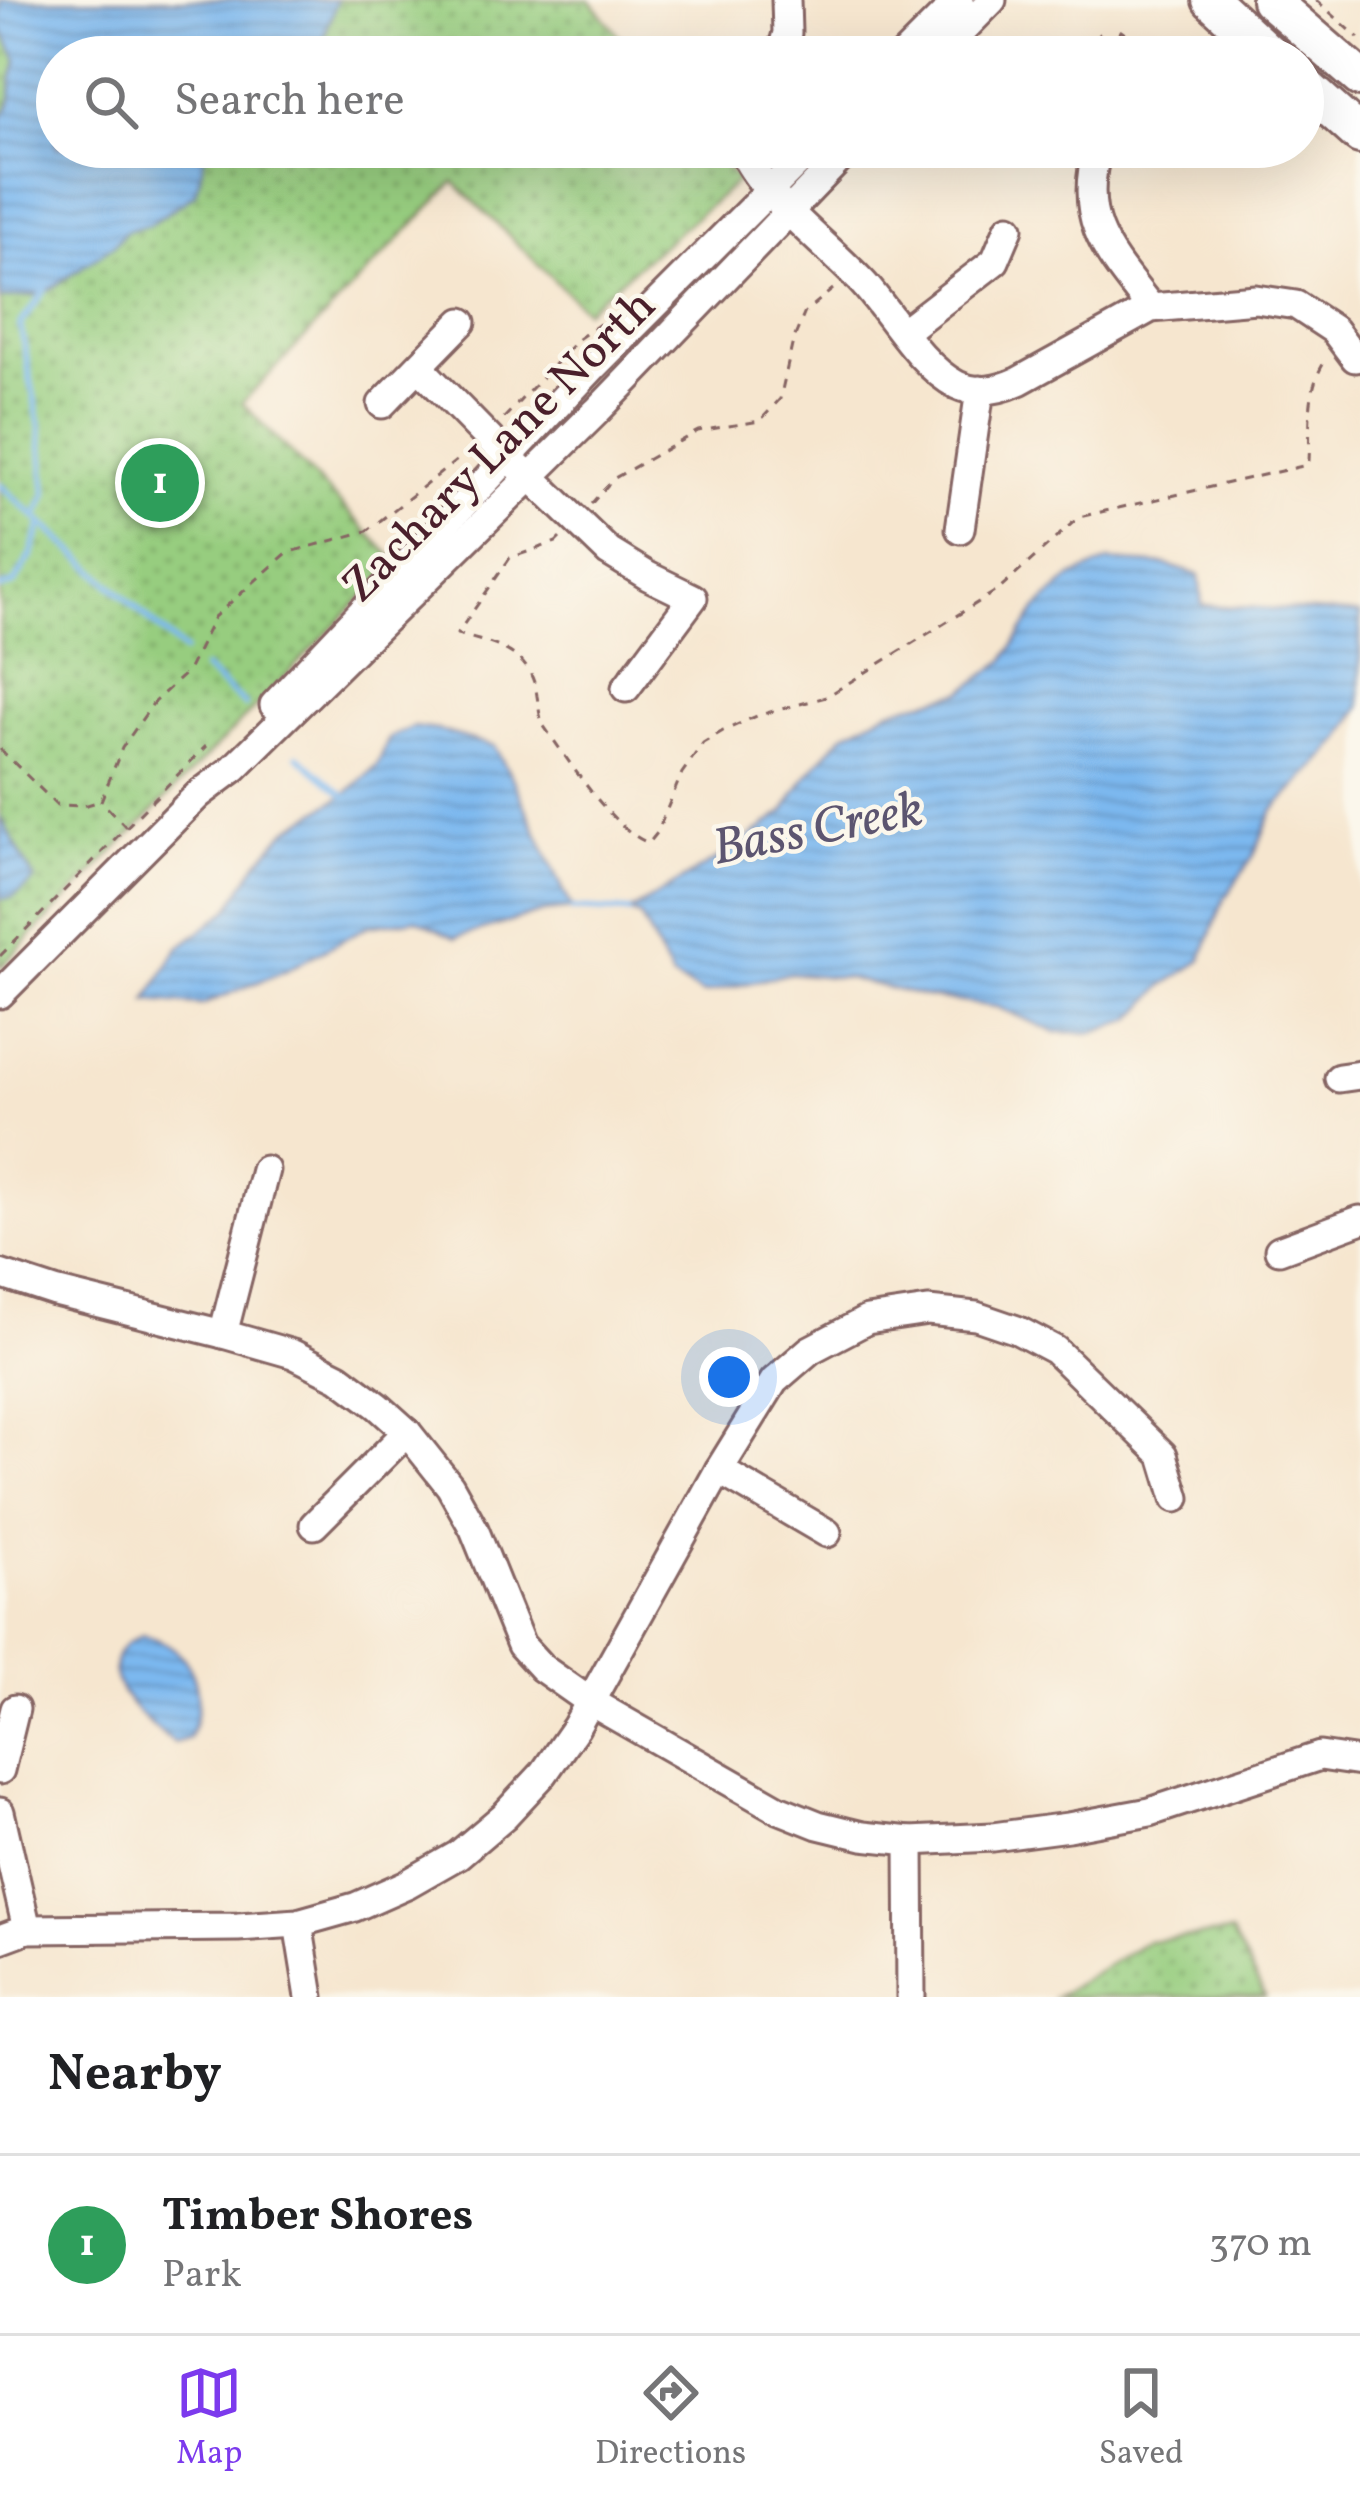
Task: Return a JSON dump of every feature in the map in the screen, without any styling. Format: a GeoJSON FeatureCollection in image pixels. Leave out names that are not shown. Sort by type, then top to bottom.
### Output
{"type":"FeatureCollection","features":[{"type":"Feature","properties":{"kind":"main road"},"geometry":{"type":"LineString","coordinates":[[1211,0],[1251,36]]}},
{"type":"Feature","properties":{"kind":"main road"},"geometry":{"type":"LineString","coordinates":[[1270,0],[1312,36]]}},
{"type":"Feature","properties":{"kind":"main road"},"geometry":{"type":"LineString","coordinates":[[1324,47],[1360,78]]}},
{"type":"Feature","properties":{"kind":"main road"},"geometry":{"type":"LineString","coordinates":[[1324,103],[1360,135]]}},
{"type":"Feature","properties":{"kind":"street"},"geometry":{"type":"LineString","coordinates":[[786,0],[786,36]]}},
{"type":"Feature","properties":{"kind":"street"},"geometry":{"type":"LineString","coordinates":[[923,36],[959,0]]}},
{"type":"Feature","properties":{"kind":"street"},"geometry":{"type":"LineString","coordinates":[[957,36],[992,0]]}},
{"type":"Feature","properties":{"kind":"street"},"geometry":{"type":"LineString","coordinates":[[753,168],[936,370],[967,389],[999,390],[1151,308],[1256,299],[1296,304],[1334,330],[1355,358]]}},
{"type":"Feature","properties":{"kind":"street","name":"Zachary Lane North"},"geometry":{"type":"LineString","coordinates":[[0,994],[685,322],[800,168]]}},
{"type":"Feature","properties":{"kind":"street","name":"Zachary Lane North"},"geometry":{"type":"LineString","coordinates":[[198,795],[223,759],[594,366],[822,168]]}},
{"type":"Feature","properties":{"kind":"street"},"geometry":{"type":"LineString","coordinates":[[1092,168],[1093,216],[1106,250],[1151,308]]}},
{"type":"Feature","properties":{"kind":"street"},"geometry":{"type":"LineString","coordinates":[[903,332],[995,261],[1009,228]]}},
{"type":"Feature","properties":{"kind":"street"},"geometry":{"type":"LineString","coordinates":[[382,404],[462,322]]}},
{"type":"Feature","properties":{"kind":"street"},"geometry":{"type":"LineString","coordinates":[[419,367],[610,552],[693,598],[626,688]]}},
{"type":"Feature","properties":{"kind":"street"},"geometry":{"type":"LineString","coordinates":[[959,529],[980,390]]}},
{"type":"Feature","properties":{"kind":"street"},"geometry":{"type":"LineString","coordinates":[[223,1334],[265,1170]]}},
{"type":"Feature","properties":{"kind":"street"},"geometry":{"type":"LineString","coordinates":[[1280,1250],[1360,1220]]}},
{"type":"Feature","properties":{"kind":"street"},"geometry":{"type":"LineString","coordinates":[[0,1274],[293,1354],[338,1377],[407,1432],[450,1486],[474,1529],[521,1645],[542,1668],[589,1701],[778,1809],[818,1825],[910,1841],[993,1837],[1150,1812],[1319,1756],[1360,1762]]}},
{"type":"Feature","properties":{"kind":"street"},"geometry":{"type":"LineString","coordinates":[[0,1812],[14,1934],[298,1923],[355,1907],[407,1884],[458,1855],[544,1773],[576,1726],[774,1381],[809,1350],[867,1320],[928,1311],[976,1316],[1055,1350],[1163,1455],[1176,1498]]}},
{"type":"Feature","properties":{"kind":"street"},"geometry":{"type":"LineString","coordinates":[[314,1525],[407,1432]]}},
{"type":"Feature","properties":{"kind":"street"},"geometry":{"type":"LineString","coordinates":[[719,1470],[827,1533]]}},
{"type":"Feature","properties":{"kind":"street"},"geometry":{"type":"LineString","coordinates":[[0,1770],[15,1709]]}},
{"type":"Feature","properties":{"kind":"street"},"geometry":{"type":"LineString","coordinates":[[910,1841],[911,1997]]}},
{"type":"Feature","properties":{"kind":"street"},"geometry":{"type":"LineString","coordinates":[[298,1923],[310,1997]]}},
{"type":"Feature","properties":{"kind":"path"},"geometry":{"type":"LineString","coordinates":[[1316,0],[1360,39]]}},
{"type":"Feature","properties":{"kind":"path"},"geometry":{"type":"LineString","coordinates":[[854,274],[805,312],[780,399],[760,421],[698,431],[613,479],[556,542],[510,558],[457,634],[506,648],[526,664],[543,725],[610,812],[634,838],[649,844],[682,773],[704,743],[759,715],[826,697],[1001,588],[1079,517],[1244,481],[1310,461],[1310,396],[1330,354],[1334,330]]}},
{"type":"Feature","properties":{"kind":"path"},"geometry":{"type":"LineString","coordinates":[[101,801],[122,748],[154,702],[188,671],[214,617],[287,553],[367,531],[487,436],[578,339],[615,313]]}},
{"type":"Feature","properties":{"kind":"path"},"geometry":{"type":"LineString","coordinates":[[0,956],[206,746]]}},
{"type":"Feature","properties":{"kind":"path"},"geometry":{"type":"LineString","coordinates":[[0,749],[57,805],[101,801]]}},
{"type":"Feature","properties":{"kind":"path"},"geometry":{"type":"LineString","coordinates":[[101,801],[126,827]]}},
{"type":"Feature","properties":{"kind":"green space"},"geometry":{"type":"Polygon","coordinates":[[[0,0],[590,0],[619,36],[36,36],[36,168],[727,168],[738,181],[585,310],[454,182],[242,403],[397,562],[0,968],[0,0]]]}},
{"type":"Feature","properties":{"kind":"green space"},"geometry":{"type":"Polygon","coordinates":[[[1231,1933],[1265,1997],[1055,1997],[1147,1941],[1231,1933]]]}},
{"type":"Feature","properties":{"kind":"water"},"geometry":{"type":"Polygon","coordinates":[[[0,0],[337,0],[324,36],[36,36],[36,168],[202,168],[196,193],[149,225],[126,231],[114,245],[43,294],[0,299],[0,119],[11,103],[17,60],[0,26],[0,0]]]}},
{"type":"Feature","properties":{"kind":"water"},"geometry":{"type":"Polygon","coordinates":[[[1109,561],[1166,565],[1199,575],[1202,605],[1360,614],[1360,706],[1341,740],[1272,812],[1253,857],[1224,899],[1201,961],[1164,985],[1133,1019],[1093,1033],[1055,1032],[997,1007],[926,997],[847,978],[790,973],[703,994],[672,978],[640,916],[629,912],[735,848],[784,812],[808,774],[844,734],[890,710],[962,692],[1004,661],[1037,609],[1072,577],[1109,561]]]}},
{"type":"Feature","properties":{"kind":"water"},"geometry":{"type":"Polygon","coordinates":[[[413,727],[494,746],[572,909],[543,912],[455,938],[416,919],[368,926],[285,971],[202,1005],[147,1001],[178,948],[229,909],[255,866],[287,830],[344,795],[377,766],[389,738],[413,727]]]}},
{"type":"Feature","properties":{"kind":"water"},"geometry":{"type":"Polygon","coordinates":[[[0,817],[35,880],[14,897],[0,899],[0,817]]]}},
{"type":"Feature","properties":{"kind":"water"},"geometry":{"type":"Polygon","coordinates":[[[142,1635],[174,1649],[192,1673],[197,1704],[189,1738],[174,1743],[139,1713],[119,1687],[116,1659],[124,1646],[142,1635]]]}},
{"type":"Feature","properties":{"kind":"waterway"},"geometry":{"type":"LineString","coordinates":[[36,517],[46,494],[40,427],[20,325],[45,290]]}},
{"type":"Feature","properties":{"kind":"waterway","name":"Bass Creek"},"geometry":{"type":"LineString","coordinates":[[0,485],[184,651]]}},
{"type":"Feature","properties":{"kind":"waterway"},"geometry":{"type":"LineString","coordinates":[[0,588],[14,584],[31,556],[42,523]]}},
{"type":"Feature","properties":{"kind":"waterway","name":"Bass Creek"},"geometry":{"type":"LineString","coordinates":[[204,669],[245,705]]}},
{"type":"Feature","properties":{"kind":"waterway","name":"Bass Creek"},"geometry":{"type":"LineString","coordinates":[[298,756],[344,795]]}},
{"type":"Feature","properties":{"kind":"waterway","name":"Bass Creek"},"geometry":{"type":"LineString","coordinates":[[572,909],[629,912]]}},
{"type":"Feature","properties":{"kind":"place","name":"Timber Shores"},"geometry":{"type":"Point","coordinates":[160,483]}}]}
